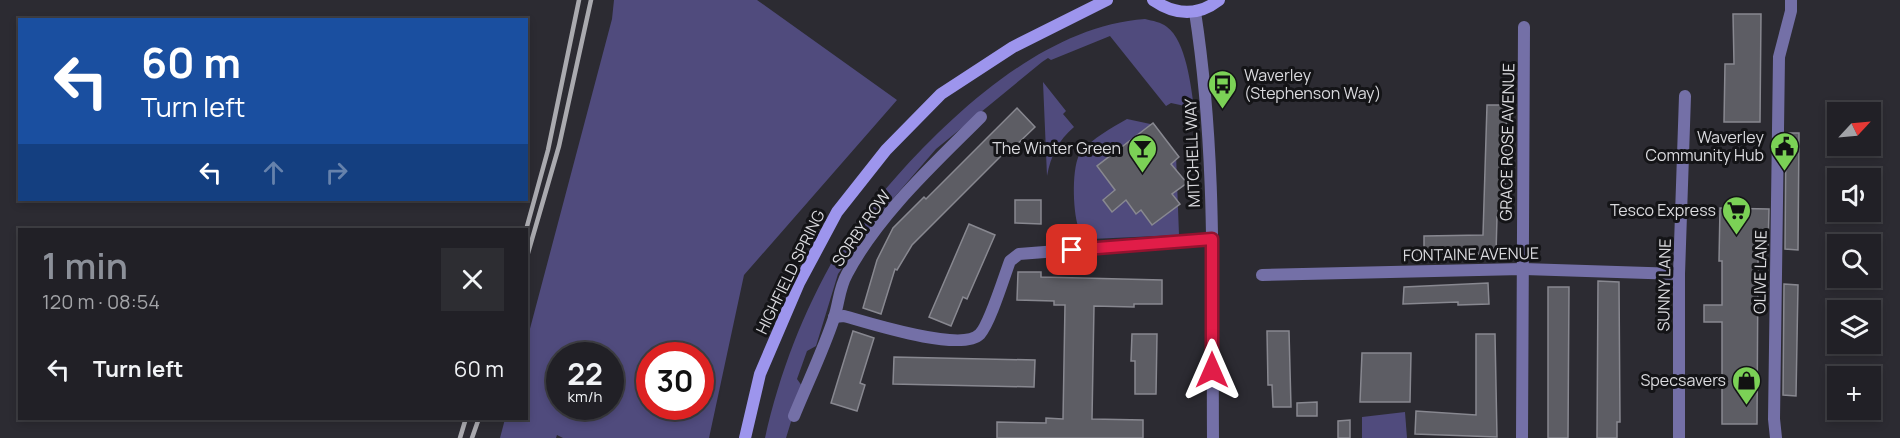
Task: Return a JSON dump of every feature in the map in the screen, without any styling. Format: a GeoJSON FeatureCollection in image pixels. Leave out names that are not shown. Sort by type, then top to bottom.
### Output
{"type":"FeatureCollection","features":[{"type":"Feature","properties":{"kind":"main road","name":"HIGHFIELD SPRING"},"geometry":{"type":"LineString","coordinates":[[745,438],[760,374],[799,283],[837,212],[886,150],[941,94],[1013,47],[1107,0]]}},
{"type":"Feature","properties":{"kind":"main road"},"geometry":{"type":"LineString","coordinates":[[1153,0],[1165,8],[1180,13],[1195,12],[1210,7],[1219,0]]}},
{"type":"Feature","properties":{"kind":"street","name":"OLIVE LANE"},"geometry":{"type":"LineString","coordinates":[[1776,438],[1774,419],[1779,57],[1791,11],[1791,0]]}},
{"type":"Feature","properties":{"kind":"street","name":"MITCHELL WAY"},"geometry":{"type":"LineString","coordinates":[[1195,12],[1208,111],[1212,239],[1213,438]]}},
{"type":"Feature","properties":{"kind":"street","name":"GRACE ROSE AVENUE"},"geometry":{"type":"LineString","coordinates":[[1522,438],[1524,27]]}},
{"type":"Feature","properties":{"kind":"street","name":"SUNNY LANE"},"geometry":{"type":"LineString","coordinates":[[1679,438],[1679,274],[1685,96]]}},
{"type":"Feature","properties":{"kind":"street","name":"SORBY ROW"},"geometry":{"type":"LineString","coordinates":[[794,416],[834,317],[839,294],[847,274],[880,224],[904,195],[981,117]]}},
{"type":"Feature","properties":{"kind":"street"},"geometry":{"type":"LineString","coordinates":[[834,317],[844,316],[913,335],[956,341],[970,339],[979,335],[986,324],[1010,261],[1015,256],[1212,239]]}},
{"type":"Feature","properties":{"kind":"street","name":"FONTAINE AVENUE"},"geometry":{"type":"LineString","coordinates":[[1262,275],[1522,269],[1679,274]]}},
{"type":"Feature","properties":{"kind":"shaded area"},"geometry":{"type":"Polygon","coordinates":[[[614,0],[757,0],[897,100],[744,275],[714,415],[714,342],[636,342],[636,420],[713,420],[709,438],[563,438],[557,435],[556,438],[500,438],[505,420],[528,420],[528,336],[612,19],[614,0]]]}},
{"type":"Feature","properties":{"kind":"shaded area"},"geometry":{"type":"Polygon","coordinates":[[[1145,19],[1165,25],[1179,42],[1186,64],[1194,108],[1171,103],[1166,106],[1110,36],[1042,62],[936,149],[884,209],[838,274],[816,346],[807,351],[797,379],[802,386],[786,438],[765,438],[787,360],[807,311],[831,263],[863,215],[897,176],[948,123],[1008,74],[1074,37],[1109,25],[1145,19]]]}},
{"type":"Feature","properties":{"kind":"shaded area"},"geometry":{"type":"Polygon","coordinates":[[[1043,82],[1066,111],[1063,114],[1074,127],[1056,149],[1047,176],[1043,82]]]}},
{"type":"Feature","properties":{"kind":"shaded area"},"geometry":{"type":"Polygon","coordinates":[[[1127,119],[1155,125],[1176,154],[1179,235],[1091,239],[1078,226],[1074,188],[1078,158],[1091,142],[1127,119]]]}},
{"type":"Feature","properties":{"kind":"shaded area"},"geometry":{"type":"Polygon","coordinates":[[[1405,412],[1407,438],[1362,438],[1362,417],[1405,412]]]}},
{"type":"Feature","properties":{"kind":"building"},"geometry":{"type":"Polygon","coordinates":[[[1733,14],[1761,14],[1760,122],[1724,122],[1725,64],[1734,64],[1733,14]]]}},
{"type":"Feature","properties":{"kind":"building"},"geometry":{"type":"Polygon","coordinates":[[[1487,105],[1507,105],[1504,217],[1497,217],[1496,254],[1424,252],[1424,236],[1483,235],[1487,105]]]}},
{"type":"Feature","properties":{"kind":"building"},"geometry":{"type":"Polygon","coordinates":[[[1017,108],[1035,127],[1012,149],[1011,147],[1007,150],[912,245],[897,270],[895,269],[881,314],[863,308],[877,260],[893,228],[924,197],[926,199],[1017,108]]]}},
{"type":"Feature","properties":{"kind":"building","name":"The Winter Green"},"geometry":{"type":"Polygon","coordinates":[[[1153,123],[1179,157],[1171,164],[1187,183],[1172,194],[1180,204],[1152,225],[1141,210],[1136,214],[1126,200],[1112,212],[1103,200],[1115,190],[1097,166],[1153,123]]]}},
{"type":"Feature","properties":{"kind":"building"},"geometry":{"type":"Polygon","coordinates":[[[1786,133],[1799,133],[1798,250],[1785,249],[1786,133]]]}},
{"type":"Feature","properties":{"kind":"building"},"geometry":{"type":"Polygon","coordinates":[[[1015,200],[1041,200],[1041,224],[1015,223],[1015,200]]]}},
{"type":"Feature","properties":{"kind":"building"},"geometry":{"type":"Polygon","coordinates":[[[1720,208],[1769,209],[1768,249],[1759,249],[1758,262],[1757,424],[1722,424],[1722,322],[1704,322],[1704,305],[1722,305],[1722,261],[1719,261],[1720,208]]]}},
{"type":"Feature","properties":{"kind":"building"},"geometry":{"type":"Polygon","coordinates":[[[969,224],[995,235],[967,299],[963,297],[951,326],[929,317],[969,224]]]}},
{"type":"Feature","properties":{"kind":"building"},"geometry":{"type":"Polygon","coordinates":[[[1018,272],[1041,272],[1041,277],[1162,280],[1162,304],[1134,304],[1134,307],[1094,306],[1092,419],[1143,420],[1143,438],[997,438],[997,422],[1046,423],[1046,418],[1063,419],[1065,305],[1054,305],[1054,301],[1017,300],[1018,272]]]}},
{"type":"Feature","properties":{"kind":"building"},"geometry":{"type":"Polygon","coordinates":[[[1598,281],[1619,282],[1620,422],[1617,422],[1617,438],[1597,438],[1598,281]]]}},
{"type":"Feature","properties":{"kind":"building"},"geometry":{"type":"Polygon","coordinates":[[[1488,283],[1489,304],[1458,305],[1458,302],[1403,304],[1404,287],[1488,283]]]}},
{"type":"Feature","properties":{"kind":"building"},"geometry":{"type":"Polygon","coordinates":[[[1784,284],[1798,285],[1796,396],[1783,395],[1784,284]]]}},
{"type":"Feature","properties":{"kind":"building"},"geometry":{"type":"Polygon","coordinates":[[[1548,287],[1569,287],[1568,438],[1548,438],[1548,287]]]}},
{"type":"Feature","properties":{"kind":"building"},"geometry":{"type":"Polygon","coordinates":[[[853,331],[874,338],[860,383],[865,385],[857,411],[831,403],[853,331]]]}},
{"type":"Feature","properties":{"kind":"building"},"geometry":{"type":"Polygon","coordinates":[[[1267,331],[1289,331],[1291,407],[1273,407],[1272,385],[1268,385],[1267,331]]]}},
{"type":"Feature","properties":{"kind":"building"},"geometry":{"type":"Polygon","coordinates":[[[1132,334],[1157,334],[1156,394],[1135,394],[1135,361],[1131,361],[1132,334]]]}},
{"type":"Feature","properties":{"kind":"building"},"geometry":{"type":"Polygon","coordinates":[[[1476,334],[1495,334],[1497,437],[1415,434],[1416,411],[1476,415],[1476,334]]]}},
{"type":"Feature","properties":{"kind":"building"},"geometry":{"type":"Polygon","coordinates":[[[1362,353],[1411,353],[1410,402],[1360,402],[1362,353]]]}},
{"type":"Feature","properties":{"kind":"building"},"geometry":{"type":"Polygon","coordinates":[[[894,357],[1035,360],[1034,387],[893,384],[894,357]]]}},
{"type":"Feature","properties":{"kind":"building"},"geometry":{"type":"Polygon","coordinates":[[[1317,402],[1317,416],[1297,416],[1297,403],[1317,402]]]}},
{"type":"Feature","properties":{"kind":"building"},"geometry":{"type":"Polygon","coordinates":[[[1350,420],[1350,438],[1338,438],[1338,421],[1350,420]]]}},
{"type":"Feature","properties":{"kind":"railway"},"geometry":{"type":"LineString","coordinates":[[527,228],[548,150],[579,0]]}},
{"type":"Feature","properties":{"kind":"railway"},"geometry":{"type":"LineString","coordinates":[[528,253],[559,146],[591,0]]}},
{"type":"Feature","properties":{"kind":"railway"},"geometry":{"type":"LineString","coordinates":[[460,438],[465,420]]}},
{"type":"Feature","properties":{"kind":"railway"},"geometry":{"type":"LineString","coordinates":[[472,438],[478,420]]}},
{"type":"Feature","properties":{"kind":"place","name":"Waverley (Stephenson Way)"},"geometry":{"type":"Point","coordinates":[1223,110]}},
{"type":"Feature","properties":{"kind":"place","name":"Waverley Community Hub"},"geometry":{"type":"Point","coordinates":[1785,172]}},
{"type":"Feature","properties":{"kind":"place","name":"The Winter Green"},"geometry":{"type":"Point","coordinates":[1142,174]}},
{"type":"Feature","properties":{"kind":"place","name":"Tesco Express"},"geometry":{"type":"Point","coordinates":[1737,236]}},
{"type":"Feature","properties":{"kind":"place","name":"Specsavers"},"geometry":{"type":"Point","coordinates":[1747,406]}},
{"type":"Feature","properties":{"kind":"route"},"geometry":{"type":"LineString","coordinates":[[1072,250],[1212,239],[1212,370]]}}]}
